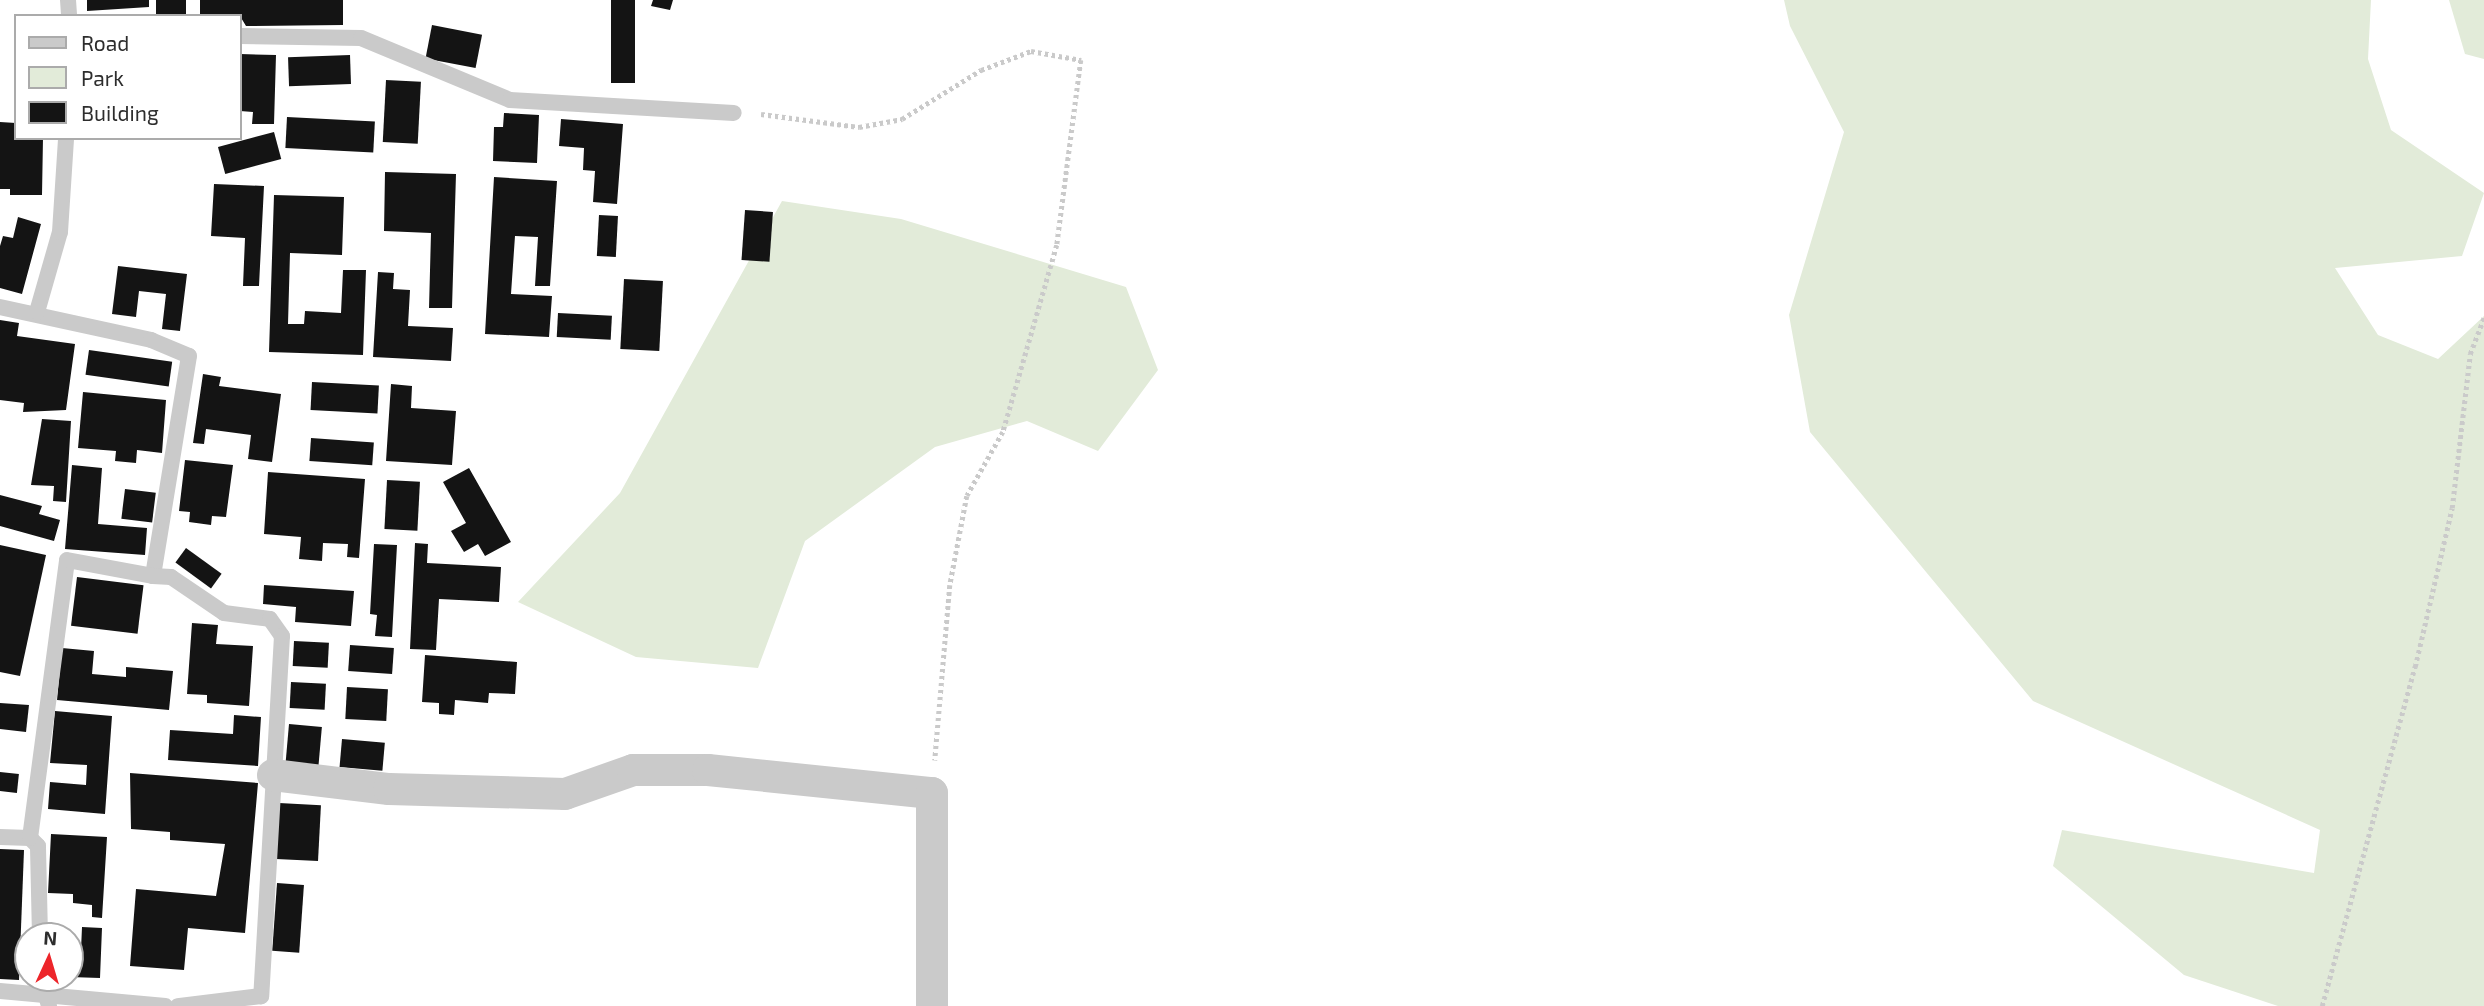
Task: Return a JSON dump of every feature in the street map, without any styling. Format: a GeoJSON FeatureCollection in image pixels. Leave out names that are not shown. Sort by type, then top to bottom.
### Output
{"type":"FeatureCollection","features":[{"type":"Feature","properties":{"kind":"street"},"geometry":{"type":"LineString","coordinates":[[273,775],[389,789],[565,794],[633,770],[708,770],[932,793],[932,1006]]}},
{"type":"Feature","properties":{"kind":"lane"},"geometry":{"type":"LineString","coordinates":[[242,36],[361,38],[510,100],[734,113]]}},
{"type":"Feature","properties":{"kind":"lane"},"geometry":{"type":"LineString","coordinates":[[37,312],[60,232],[66,140]]}},
{"type":"Feature","properties":{"kind":"lane"},"geometry":{"type":"LineString","coordinates":[[0,307],[37,312],[151,340],[189,356],[153,576]]}},
{"type":"Feature","properties":{"kind":"lane"},"geometry":{"type":"LineString","coordinates":[[30,838],[67,560],[171,577],[224,613],[270,619],[282,636],[261,996],[178,1006]]}},
{"type":"Feature","properties":{"kind":"lane"},"geometry":{"type":"LineString","coordinates":[[0,836],[30,838],[38,846],[40,922]]}},
{"type":"Feature","properties":{"kind":"lane"},"geometry":{"type":"LineString","coordinates":[[46,992],[165,1006]]}},
{"type":"Feature","properties":{"kind":"path"},"geometry":{"type":"LineString","coordinates":[[734,113],[859,127],[902,119],[981,70],[1031,51],[1081,60],[1057,245],[1003,432],[967,496],[950,585],[932,793]]}},
{"type":"Feature","properties":{"kind":"path"},"geometry":{"type":"LineString","coordinates":[[2322,1006],[2418,653],[2452,508],[2470,354],[2484,318]]}},
{"type":"Feature","properties":{"kind":"green space"},"geometry":{"type":"Polygon","coordinates":[[[1784,0],[2371,0],[2368,59],[2391,130],[2484,193],[2462,256],[2335,268],[2378,335],[2438,359],[2484,316],[2484,1006],[2278,1006],[2184,975],[2053,866],[2062,830],[2314,873],[2320,830],[2033,701],[1810,432],[1789,315],[1844,132],[1790,26],[1784,0]]]}},
{"type":"Feature","properties":{"kind":"green space"},"geometry":{"type":"Polygon","coordinates":[[[2449,0],[2484,0],[2484,59],[2465,54],[2449,0]]]}},
{"type":"Feature","properties":{"kind":"green space"},"geometry":{"type":"Polygon","coordinates":[[[782,201],[901,219],[1126,287],[1158,370],[1098,451],[1027,421],[935,447],[805,541],[758,668],[636,657],[518,602],[620,493],[782,201]]]}},
{"type":"Feature","properties":{"kind":"building"},"geometry":{"type":"Polygon","coordinates":[[[87,0],[149,0],[149,7],[87,11],[87,0]]]}},
{"type":"Feature","properties":{"kind":"building"},"geometry":{"type":"Polygon","coordinates":[[[156,0],[186,0],[186,14],[156,14],[156,0]]]}},
{"type":"Feature","properties":{"kind":"building"},"geometry":{"type":"Polygon","coordinates":[[[200,0],[343,0],[343,25],[246,26],[242,14],[200,14],[200,0]]]}},
{"type":"Feature","properties":{"kind":"building"},"geometry":{"type":"Polygon","coordinates":[[[611,0],[635,0],[635,83],[611,83],[611,0]]]}},
{"type":"Feature","properties":{"kind":"building"},"geometry":{"type":"Polygon","coordinates":[[[653,0],[673,0],[670,10],[651,6],[653,0]]]}},
{"type":"Feature","properties":{"kind":"building"},"geometry":{"type":"Polygon","coordinates":[[[432,25],[482,35],[476,68],[426,58],[432,25]]]}},
{"type":"Feature","properties":{"kind":"building"},"geometry":{"type":"Polygon","coordinates":[[[242,54],[276,55],[274,124],[252,124],[253,112],[242,111],[242,54]]]}},
{"type":"Feature","properties":{"kind":"building"},"geometry":{"type":"Polygon","coordinates":[[[350,55],[351,84],[289,86],[288,57],[350,55]]]}},
{"type":"Feature","properties":{"kind":"building"},"geometry":{"type":"Polygon","coordinates":[[[386,80],[421,82],[418,144],[383,142],[386,80]]]}},
{"type":"Feature","properties":{"kind":"building"},"geometry":{"type":"Polygon","coordinates":[[[504,113],[539,115],[537,163],[493,161],[494,127],[503,127],[504,113]]]}},
{"type":"Feature","properties":{"kind":"building"},"geometry":{"type":"Polygon","coordinates":[[[287,117],[375,122],[373,153],[285,148],[287,117]]]}},
{"type":"Feature","properties":{"kind":"building"},"geometry":{"type":"Polygon","coordinates":[[[561,119],[623,124],[617,204],[593,202],[595,171],[583,170],[584,148],[559,146],[561,119]]]}},
{"type":"Feature","properties":{"kind":"building"},"geometry":{"type":"Polygon","coordinates":[[[0,122],[14,123],[14,140],[43,140],[42,195],[10,195],[10,189],[0,189],[0,122]]]}},
{"type":"Feature","properties":{"kind":"building"},"geometry":{"type":"Polygon","coordinates":[[[274,132],[281,159],[225,174],[218,147],[274,132]]]}},
{"type":"Feature","properties":{"kind":"building"},"geometry":{"type":"Polygon","coordinates":[[[385,172],[456,174],[452,308],[429,308],[431,233],[384,231],[385,172]]]}},
{"type":"Feature","properties":{"kind":"building"},"geometry":{"type":"Polygon","coordinates":[[[494,177],[557,181],[550,286],[535,286],[538,237],[515,236],[511,294],[552,296],[549,337],[485,334],[494,177]]]}},
{"type":"Feature","properties":{"kind":"building"},"geometry":{"type":"Polygon","coordinates":[[[214,184],[264,186],[259,286],[243,286],[245,238],[211,236],[214,184]]]}},
{"type":"Feature","properties":{"kind":"building"},"geometry":{"type":"Polygon","coordinates":[[[274,195],[344,197],[342,255],[290,253],[288,324],[304,324],[305,311],[341,313],[343,270],[366,270],[363,355],[269,352],[274,195]]]}},
{"type":"Feature","properties":{"kind":"building"},"geometry":{"type":"Polygon","coordinates":[[[745,210],[773,212],[769,262],[742,260],[745,210]]]}},
{"type":"Feature","properties":{"kind":"building"},"geometry":{"type":"Polygon","coordinates":[[[599,215],[618,216],[616,257],[597,256],[599,215]]]}},
{"type":"Feature","properties":{"kind":"building"},"geometry":{"type":"Polygon","coordinates":[[[18,217],[41,224],[22,294],[0,288],[0,246],[3,236],[13,238],[18,217]]]}},
{"type":"Feature","properties":{"kind":"building"},"geometry":{"type":"Polygon","coordinates":[[[118,266],[187,274],[180,331],[162,329],[166,294],[139,291],[136,317],[112,314],[118,266]]]}},
{"type":"Feature","properties":{"kind":"building"},"geometry":{"type":"Polygon","coordinates":[[[378,272],[394,273],[393,289],[410,290],[408,326],[453,328],[451,361],[373,357],[378,272]]]}},
{"type":"Feature","properties":{"kind":"building"},"geometry":{"type":"Polygon","coordinates":[[[624,279],[663,281],[659,351],[620,349],[624,279]]]}},
{"type":"Feature","properties":{"kind":"building"},"geometry":{"type":"Polygon","coordinates":[[[558,313],[612,316],[611,340],[557,337],[558,313]]]}},
{"type":"Feature","properties":{"kind":"building"},"geometry":{"type":"Polygon","coordinates":[[[0,320],[19,323],[17,336],[75,344],[66,410],[23,412],[24,403],[0,400],[0,320]]]}},
{"type":"Feature","properties":{"kind":"building"},"geometry":{"type":"Polygon","coordinates":[[[89,350],[172,362],[169,386],[86,375],[89,350]]]}},
{"type":"Feature","properties":{"kind":"building"},"geometry":{"type":"Polygon","coordinates":[[[203,374],[221,377],[219,386],[281,394],[272,462],[248,459],[251,435],[206,429],[204,444],[193,443],[203,374]]]}},
{"type":"Feature","properties":{"kind":"building"},"geometry":{"type":"Polygon","coordinates":[[[312,382],[379,386],[377,413],[311,410],[312,382]]]}},
{"type":"Feature","properties":{"kind":"building"},"geometry":{"type":"Polygon","coordinates":[[[391,384],[412,386],[411,408],[456,411],[452,465],[386,461],[391,384]]]}},
{"type":"Feature","properties":{"kind":"building"},"geometry":{"type":"Polygon","coordinates":[[[83,392],[166,400],[162,453],[137,450],[136,463],[115,461],[116,451],[78,448],[83,392]]]}},
{"type":"Feature","properties":{"kind":"building"},"geometry":{"type":"Polygon","coordinates":[[[42,419],[71,421],[66,502],[53,501],[54,486],[31,485],[42,419]]]}},
{"type":"Feature","properties":{"kind":"building"},"geometry":{"type":"Polygon","coordinates":[[[311,438],[374,442],[372,465],[309,461],[311,438]]]}},
{"type":"Feature","properties":{"kind":"building"},"geometry":{"type":"Polygon","coordinates":[[[185,460],[233,465],[226,517],[212,516],[211,525],[189,522],[190,512],[179,511],[185,460]]]}},
{"type":"Feature","properties":{"kind":"building"},"geometry":{"type":"Polygon","coordinates":[[[72,465],[102,468],[98,524],[147,528],[145,555],[65,549],[72,465]]]}},
{"type":"Feature","properties":{"kind":"building"},"geometry":{"type":"Polygon","coordinates":[[[469,468],[511,542],[485,556],[478,544],[464,552],[451,531],[466,523],[443,482],[469,468]]]}},
{"type":"Feature","properties":{"kind":"building"},"geometry":{"type":"Polygon","coordinates":[[[268,472],[365,479],[359,558],[347,557],[348,544],[323,543],[322,561],[299,559],[301,537],[264,534],[268,472]]]}},
{"type":"Feature","properties":{"kind":"building"},"geometry":{"type":"Polygon","coordinates":[[[387,480],[420,482],[417,531],[384,529],[387,480]]]}},
{"type":"Feature","properties":{"kind":"building"},"geometry":{"type":"Polygon","coordinates":[[[125,489],[156,493],[152,523],[121,519],[125,489]]]}},
{"type":"Feature","properties":{"kind":"building"},"geometry":{"type":"Polygon","coordinates":[[[0,495],[42,506],[39,514],[60,520],[54,541],[0,526],[0,495]]]}},
{"type":"Feature","properties":{"kind":"building"},"geometry":{"type":"Polygon","coordinates":[[[415,543],[428,544],[427,563],[501,567],[499,602],[439,599],[436,650],[410,649],[415,543]]]}},
{"type":"Feature","properties":{"kind":"building"},"geometry":{"type":"Polygon","coordinates":[[[374,544],[397,545],[392,637],[375,636],[377,615],[370,614],[374,544]]]}},
{"type":"Feature","properties":{"kind":"building"},"geometry":{"type":"Polygon","coordinates":[[[0,545],[46,555],[20,676],[0,672],[0,545]]]}},
{"type":"Feature","properties":{"kind":"building"},"geometry":{"type":"Polygon","coordinates":[[[186,548],[222,574],[211,588],[175,563],[186,548]]]}},
{"type":"Feature","properties":{"kind":"building"},"geometry":{"type":"Polygon","coordinates":[[[77,577],[144,585],[138,634],[71,626],[77,577]]]}},
{"type":"Feature","properties":{"kind":"building"},"geometry":{"type":"Polygon","coordinates":[[[264,585],[354,591],[351,626],[295,622],[296,607],[263,604],[264,585]]]}},
{"type":"Feature","properties":{"kind":"building"},"geometry":{"type":"Polygon","coordinates":[[[192,623],[218,625],[216,644],[253,646],[249,706],[207,703],[207,695],[187,694],[192,623]]]}},
{"type":"Feature","properties":{"kind":"building"},"geometry":{"type":"Polygon","coordinates":[[[294,641],[329,643],[328,668],[293,666],[294,641]]]}},
{"type":"Feature","properties":{"kind":"building"},"geometry":{"type":"Polygon","coordinates":[[[350,645],[394,648],[392,674],[348,671],[350,645]]]}},
{"type":"Feature","properties":{"kind":"building"},"geometry":{"type":"Polygon","coordinates":[[[62,648],[94,651],[92,674],[126,677],[126,667],[173,671],[169,710],[57,700],[62,648]]]}},
{"type":"Feature","properties":{"kind":"building"},"geometry":{"type":"Polygon","coordinates":[[[425,655],[517,662],[515,694],[489,693],[488,703],[455,700],[454,715],[439,714],[439,703],[422,702],[425,655]]]}},
{"type":"Feature","properties":{"kind":"building"},"geometry":{"type":"Polygon","coordinates":[[[291,682],[326,684],[325,710],[290,708],[291,682]]]}},
{"type":"Feature","properties":{"kind":"building"},"geometry":{"type":"Polygon","coordinates":[[[347,687],[388,689],[386,721],[345,719],[347,687]]]}},
{"type":"Feature","properties":{"kind":"building"},"geometry":{"type":"Polygon","coordinates":[[[0,703],[29,705],[26,732],[0,729],[0,703]]]}},
{"type":"Feature","properties":{"kind":"building"},"geometry":{"type":"Polygon","coordinates":[[[55,711],[112,716],[105,814],[48,809],[50,782],[86,785],[87,765],[50,763],[55,711]]]}},
{"type":"Feature","properties":{"kind":"building"},"geometry":{"type":"Polygon","coordinates":[[[234,715],[261,717],[258,766],[168,760],[170,730],[233,734],[234,715]]]}},
{"type":"Feature","properties":{"kind":"building"},"geometry":{"type":"Polygon","coordinates":[[[289,724],[322,727],[318,766],[286,763],[289,724]]]}},
{"type":"Feature","properties":{"kind":"building"},"geometry":{"type":"Polygon","coordinates":[[[342,739],[385,743],[382,771],[340,767],[342,739]]]}},
{"type":"Feature","properties":{"kind":"building"},"geometry":{"type":"Polygon","coordinates":[[[0,772],[19,774],[17,793],[0,791],[0,772]]]}},
{"type":"Feature","properties":{"kind":"building"},"geometry":{"type":"Polygon","coordinates":[[[130,773],[258,783],[245,933],[188,928],[184,970],[130,966],[136,889],[216,896],[225,844],[170,840],[170,832],[131,829],[130,773]]]}},
{"type":"Feature","properties":{"kind":"building"},"geometry":{"type":"Polygon","coordinates":[[[279,803],[321,805],[318,861],[276,859],[279,803]]]}},
{"type":"Feature","properties":{"kind":"building"},"geometry":{"type":"Polygon","coordinates":[[[51,834],[107,837],[102,918],[92,917],[92,905],[73,903],[73,894],[48,893],[51,834]]]}},
{"type":"Feature","properties":{"kind":"building"},"geometry":{"type":"Polygon","coordinates":[[[0,849],[24,850],[21,922],[14,922],[14,980],[0,979],[0,849]]]}},
{"type":"Feature","properties":{"kind":"building"},"geometry":{"type":"Polygon","coordinates":[[[277,883],[304,885],[299,953],[272,951],[277,883]]]}},
{"type":"Feature","properties":{"kind":"building"},"geometry":{"type":"Polygon","coordinates":[[[84,927],[102,928],[100,978],[84,977],[84,927]]]}}]}
